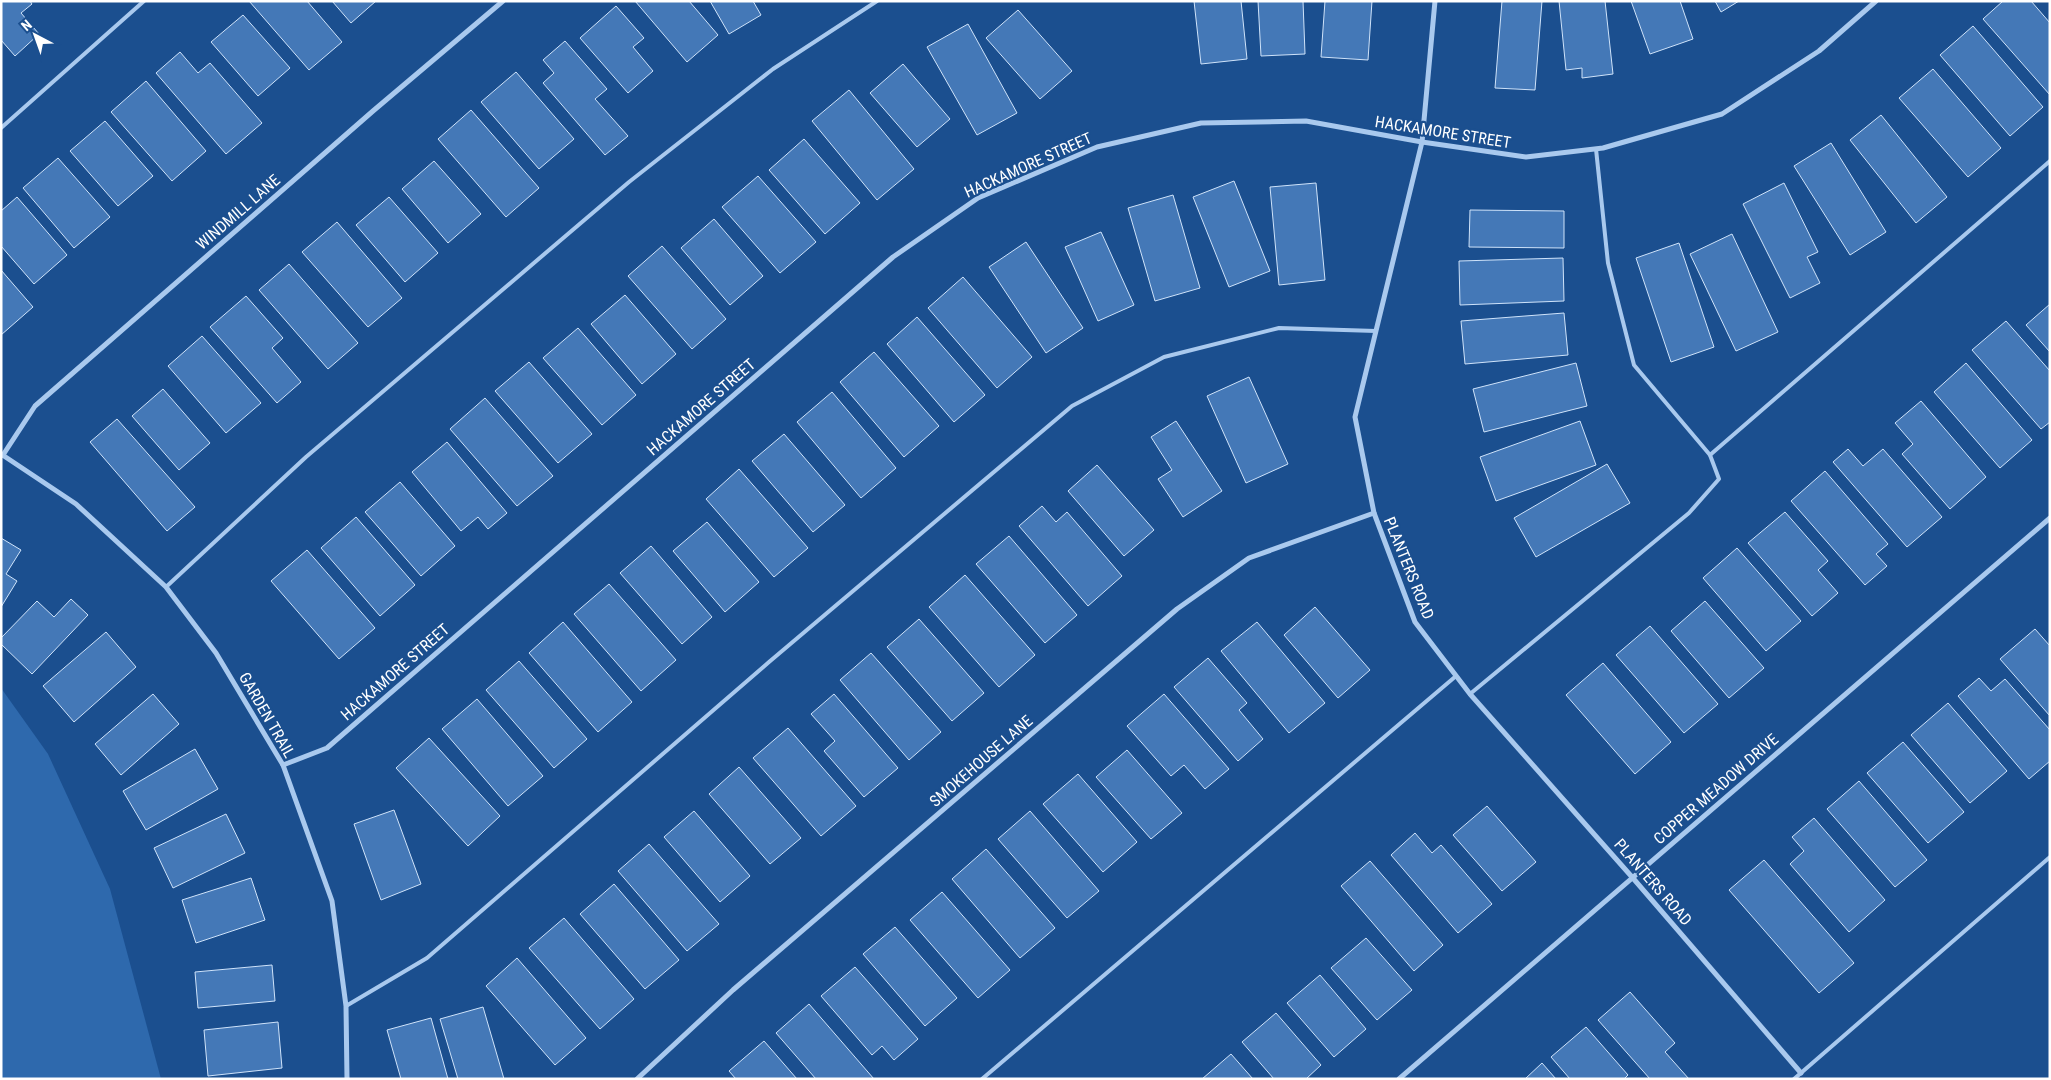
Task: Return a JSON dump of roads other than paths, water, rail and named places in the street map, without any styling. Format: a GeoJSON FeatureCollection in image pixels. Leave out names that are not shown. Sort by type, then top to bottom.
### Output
{"type":"FeatureCollection","features":[{"type":"Feature","properties":{"kind":"street","name":"WINDMILL LANE"},"geometry":{"type":"LineString","coordinates":[[2,455],[35,406],[373,111],[503,1]]}},
{"type":"Feature","properties":{"kind":"street","name":"PLANTERS ROAD"},"geometry":{"type":"LineString","coordinates":[[1435,1],[1422,142],[1355,417],[1374,513],[1415,622],[1456,676],[1801,1073]]}},
{"type":"Feature","properties":{"kind":"street","name":"HACKAMORE STREET"},"geometry":{"type":"LineString","coordinates":[[283,765],[327,748],[893,257],[978,198],[1097,147],[1201,123],[1306,121],[1422,142],[1526,157],[1596,149],[1722,114],[1819,51],[1876,1]]}},
{"type":"Feature","properties":{"kind":"street","name":"GARDEN TRAIL"},"geometry":{"type":"LineString","coordinates":[[2,455],[76,504],[166,586],[216,653],[283,765],[332,901],[346,1006],[347,1079]]}},
{"type":"Feature","properties":{"kind":"street","name":"SMOKEHOUSE LANE"},"geometry":{"type":"LineString","coordinates":[[637,1079],[733,990],[1177,608],[1249,558],[1374,513]]}},
{"type":"Feature","properties":{"kind":"street","name":"COPPER MEADOW DRIVE"},"geometry":{"type":"LineString","coordinates":[[1399,1079],[2050,518]]}},
{"type":"Feature","properties":{"kind":"lane"},"geometry":{"type":"LineString","coordinates":[[1,128],[144,1]]}},
{"type":"Feature","properties":{"kind":"lane"},"geometry":{"type":"LineString","coordinates":[[166,586],[306,457],[629,182],[772,69],[877,1]]}},
{"type":"Feature","properties":{"kind":"lane"},"geometry":{"type":"LineString","coordinates":[[1470,694],[1689,513],[1719,480],[1710,455],[1634,365],[1608,263],[1596,149]]}},
{"type":"Feature","properties":{"kind":"lane"},"geometry":{"type":"LineString","coordinates":[[1710,455],[2050,161]]}},
{"type":"Feature","properties":{"kind":"lane"},"geometry":{"type":"LineString","coordinates":[[346,1006],[427,958],[769,662],[1072,406],[1164,357],[1279,328],[1376,331]]}},
{"type":"Feature","properties":{"kind":"lane"},"geometry":{"type":"LineString","coordinates":[[982,1079],[1456,676]]}},
{"type":"Feature","properties":{"kind":"lane"},"geometry":{"type":"LineString","coordinates":[[1794,1079],[2050,857]]}}]}
